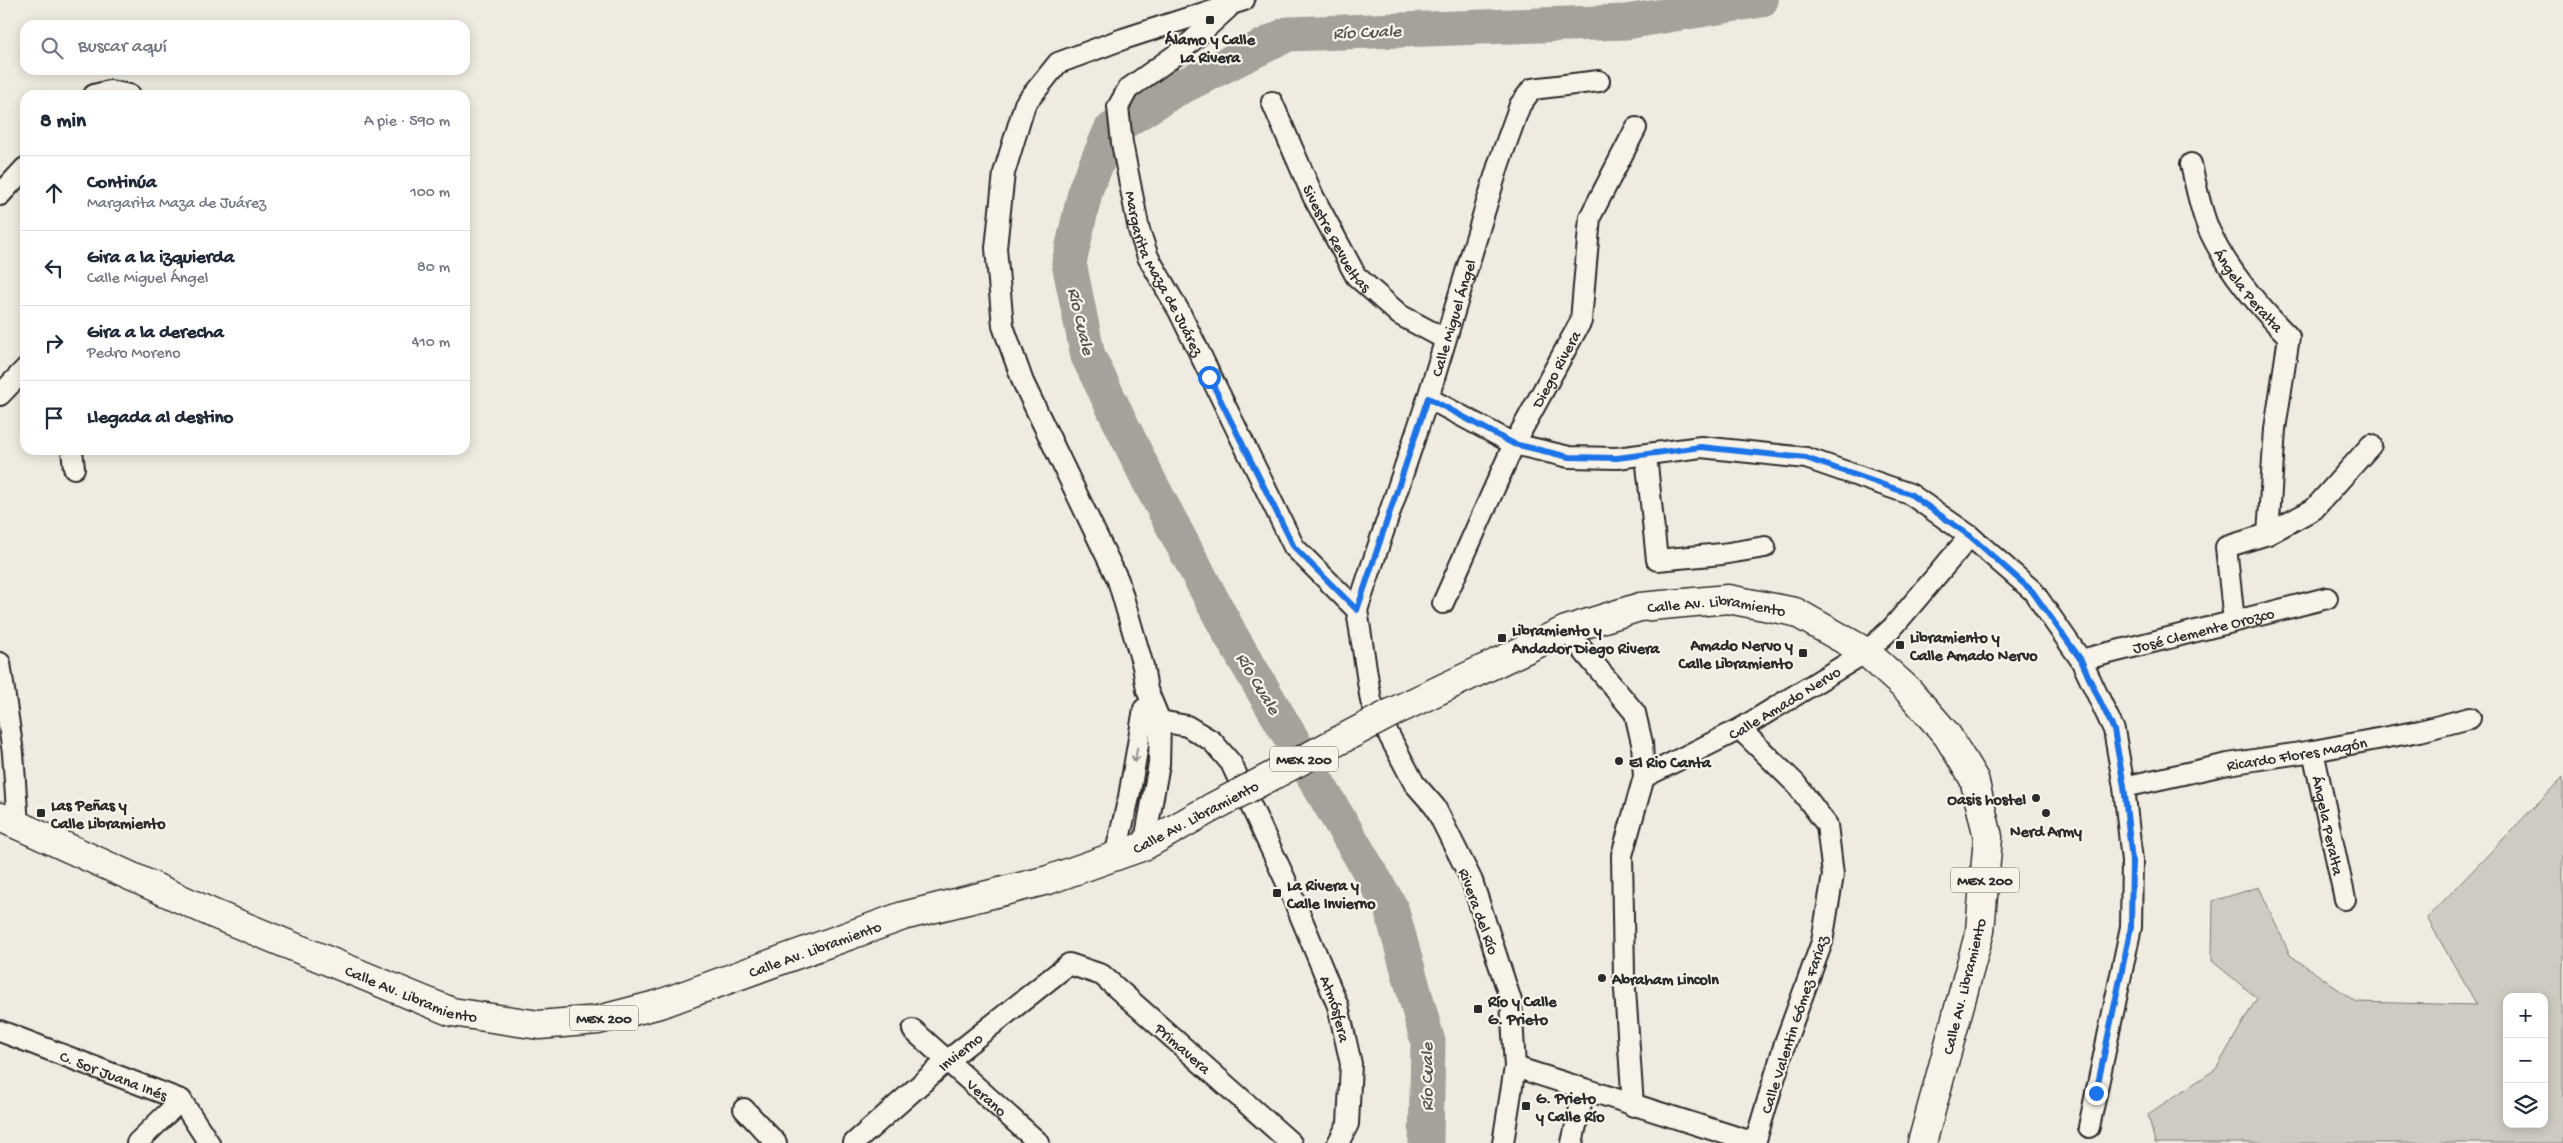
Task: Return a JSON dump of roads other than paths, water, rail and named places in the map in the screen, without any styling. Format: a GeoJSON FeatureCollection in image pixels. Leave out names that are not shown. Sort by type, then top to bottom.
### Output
{"type":"FeatureCollection","features":[{"type":"Feature","properties":{"kind":"main road","name":"Calle Av. Libramiento"},"geometry":{"type":"LineString","coordinates":[[9,821],[214,914],[452,1012],[539,1025],[598,1020],[660,1004],[903,916],[1048,880],[1144,846],[1383,706],[1566,630],[1640,607],[1728,599],[1795,612],[1866,652],[1908,690],[1947,735],[1974,779],[1988,837],[1980,931],[1922,1143]]}},
{"type":"Feature","properties":{"kind":"street","name":"Margarita Maza de Juárez"},"geometry":{"type":"LineString","coordinates":[[1237,1],[1181,51],[1128,89],[1118,107],[1128,180],[1139,230],[1148,257],[1179,311],[1294,547],[1357,610]]}},
{"type":"Feature","properties":{"kind":"street"},"geometry":{"type":"LineString","coordinates":[[1144,846],[1159,764],[1143,666],[1118,580],[1023,382],[1004,326],[996,248],[1004,173],[1025,104],[1058,63],[1237,1]]}},
{"type":"Feature","properties":{"kind":"street","name":"Calle Miguel Ángel"},"geometry":{"type":"LineString","coordinates":[[1383,706],[1357,610],[1428,398],[1499,163],[1520,104],[1532,89],[1598,81]]}},
{"type":"Feature","properties":{"kind":"street","name":"Sivestre Revueltas"},"geometry":{"type":"LineString","coordinates":[[1272,102],[1313,196],[1356,276],[1400,315],[1445,339]]}},
{"type":"Feature","properties":{"kind":"street","name":"Diego Rivera"},"geometry":{"type":"LineString","coordinates":[[1443,603],[1514,444],[1581,321],[1590,216],[1636,128]]}},
{"type":"Feature","properties":{"kind":"street","name":"Ángela Peralta"},"geometry":{"type":"LineString","coordinates":[[2191,164],[2199,201],[2209,230],[2228,264],[2261,308],[2290,337],[2275,428],[2268,534]]}},
{"type":"Feature","properties":{"kind":"street"},"geometry":{"type":"LineString","coordinates":[[0,195],[20,173]]}},
{"type":"Feature","properties":{"kind":"street"},"geometry":{"type":"LineString","coordinates":[[0,396],[20,374]]}},
{"type":"Feature","properties":{"kind":"street"},"geometry":{"type":"LineString","coordinates":[[1428,398],[1514,444],[1569,457],[1617,458],[1701,447],[1806,458],[1910,494],[1970,536],[2032,591],[2081,660],[2114,730],[2124,786],[2132,861],[2131,927],[2089,1126]]}},
{"type":"Feature","properties":{"kind":"street"},"geometry":{"type":"LineString","coordinates":[[2234,621],[2226,547],[2268,534],[2314,509],[2371,446]]}},
{"type":"Feature","properties":{"kind":"street"},"geometry":{"type":"LineString","coordinates":[[1646,455],[1657,560],[1765,548]]}},
{"type":"Feature","properties":{"kind":"street","name":"Calle Amado Nervo"},"geometry":{"type":"LineString","coordinates":[[1644,777],[1740,729],[1866,652],[1893,628],[1970,536]]}},
{"type":"Feature","properties":{"kind":"street","name":"José Clemente Orozco"},"geometry":{"type":"LineString","coordinates":[[2081,660],[2327,598]]}},
{"type":"Feature","properties":{"kind":"street"},"geometry":{"type":"LineString","coordinates":[[1566,630],[1635,713],[1642,743],[1644,777],[1622,855],[1624,975],[1633,1106]]}},
{"type":"Feature","properties":{"kind":"street"},"geometry":{"type":"LineString","coordinates":[[0,663],[12,753],[9,821]]}},
{"type":"Feature","properties":{"kind":"street","name":"Rivera del Río"},"geometry":{"type":"LineString","coordinates":[[1383,706],[1414,783],[1435,807],[1472,881],[1511,1001],[1515,1067],[1503,1143]]}},
{"type":"Feature","properties":{"kind":"street","name":"Ricardo Flores Magón"},"geometry":{"type":"LineString","coordinates":[[2124,786],[2228,764],[2313,752],[2420,731],[2470,718]]}},
{"type":"Feature","properties":{"kind":"street"},"geometry":{"type":"LineString","coordinates":[[1115,856],[1129,797],[1151,721]]}},
{"type":"Feature","properties":{"kind":"street","name":"Atmósfera"},"geometry":{"type":"LineString","coordinates":[[1151,721],[1187,726],[1212,741],[1231,763],[1285,879],[1338,1006],[1350,1064],[1348,1124],[1338,1143]]}},
{"type":"Feature","properties":{"kind":"street","name":"Calle Valentin Gómez Fariaz"},"geometry":{"type":"LineString","coordinates":[[1740,729],[1796,784],[1827,826],[1834,875],[1822,942],[1785,1043],[1755,1143]]}},
{"type":"Feature","properties":{"kind":"street","name":"Ángela Peralta"},"geometry":{"type":"LineString","coordinates":[[2313,752],[2345,900]]}},
{"type":"Feature","properties":{"kind":"street","name":"Invierno"},"geometry":{"type":"LineString","coordinates":[[854,1143],[948,1060],[1069,964]]}},
{"type":"Feature","properties":{"kind":"street","name":"Primavera"},"geometry":{"type":"LineString","coordinates":[[1069,964],[1102,975],[1291,1143]]}},
{"type":"Feature","properties":{"kind":"street","name":"Verano"},"geometry":{"type":"LineString","coordinates":[[913,1030],[1039,1143]]}},
{"type":"Feature","properties":{"kind":"street","name":"C. Sor Juana Inés"},"geometry":{"type":"LineString","coordinates":[[0,1031],[181,1100],[209,1143]]}},
{"type":"Feature","properties":{"kind":"street"},"geometry":{"type":"LineString","coordinates":[[1515,1067],[1633,1106],[1755,1143]]}},
{"type":"Feature","properties":{"kind":"street"},"geometry":{"type":"LineString","coordinates":[[1572,1143],[1584,1090]]}},
{"type":"Feature","properties":{"kind":"street"},"geometry":{"type":"LineString","coordinates":[[137,1143],[181,1100]]}},
{"type":"Feature","properties":{"kind":"street"},"geometry":{"type":"LineString","coordinates":[[744,1109],[776,1143]]}},
{"type":"Feature","properties":{"kind":"waterway","name":"Río Cuale"},"geometry":{"type":"LineString","coordinates":[[1426,1143],[1428,1042],[1391,908],[1230,634],[1149,481],[1088,356],[1069,263],[1086,188],[1111,130],[1173,91],[1288,34],[1626,22],[1761,0]]}},
{"type":"Feature","properties":{"kind":"place","name":"Álamo y Calle La Rivera"},"geometry":{"type":"Point","coordinates":[1210,20]}},
{"type":"Feature","properties":{"kind":"place","name":"Libramiento y Andador Diego Rivera"},"geometry":{"type":"Point","coordinates":[1502,638]}},
{"type":"Feature","properties":{"kind":"place","name":"Libramiento y Calle Amado Nervo"},"geometry":{"type":"Point","coordinates":[1900,645]}},
{"type":"Feature","properties":{"kind":"place","name":"Amado Nervo y Calle Libramiento"},"geometry":{"type":"Point","coordinates":[1803,653]}},
{"type":"Feature","properties":{"kind":"place","name":"El Rio Canta"},"geometry":{"type":"Point","coordinates":[1619,761]}},
{"type":"Feature","properties":{"kind":"place","name":"Oasis hostel"},"geometry":{"type":"Point","coordinates":[2036,798]}},
{"type":"Feature","properties":{"kind":"place","name":"Las Peñas y Calle Libramiento"},"geometry":{"type":"Point","coordinates":[41,813]}},
{"type":"Feature","properties":{"kind":"place","name":"Nerd Army"},"geometry":{"type":"Point","coordinates":[2046,813]}},
{"type":"Feature","properties":{"kind":"place","name":"La Rivera y Calle Invierno"},"geometry":{"type":"Point","coordinates":[1277,893]}},
{"type":"Feature","properties":{"kind":"place","name":"Abraham Lincoln"},"geometry":{"type":"Point","coordinates":[1602,978]}},
{"type":"Feature","properties":{"kind":"place","name":"Río y Calle G. Prieto"},"geometry":{"type":"Point","coordinates":[1478,1009]}},
{"type":"Feature","properties":{"kind":"place","name":"G. Prieto y Calle Río"},"geometry":{"type":"Point","coordinates":[1526,1106]}}]}
